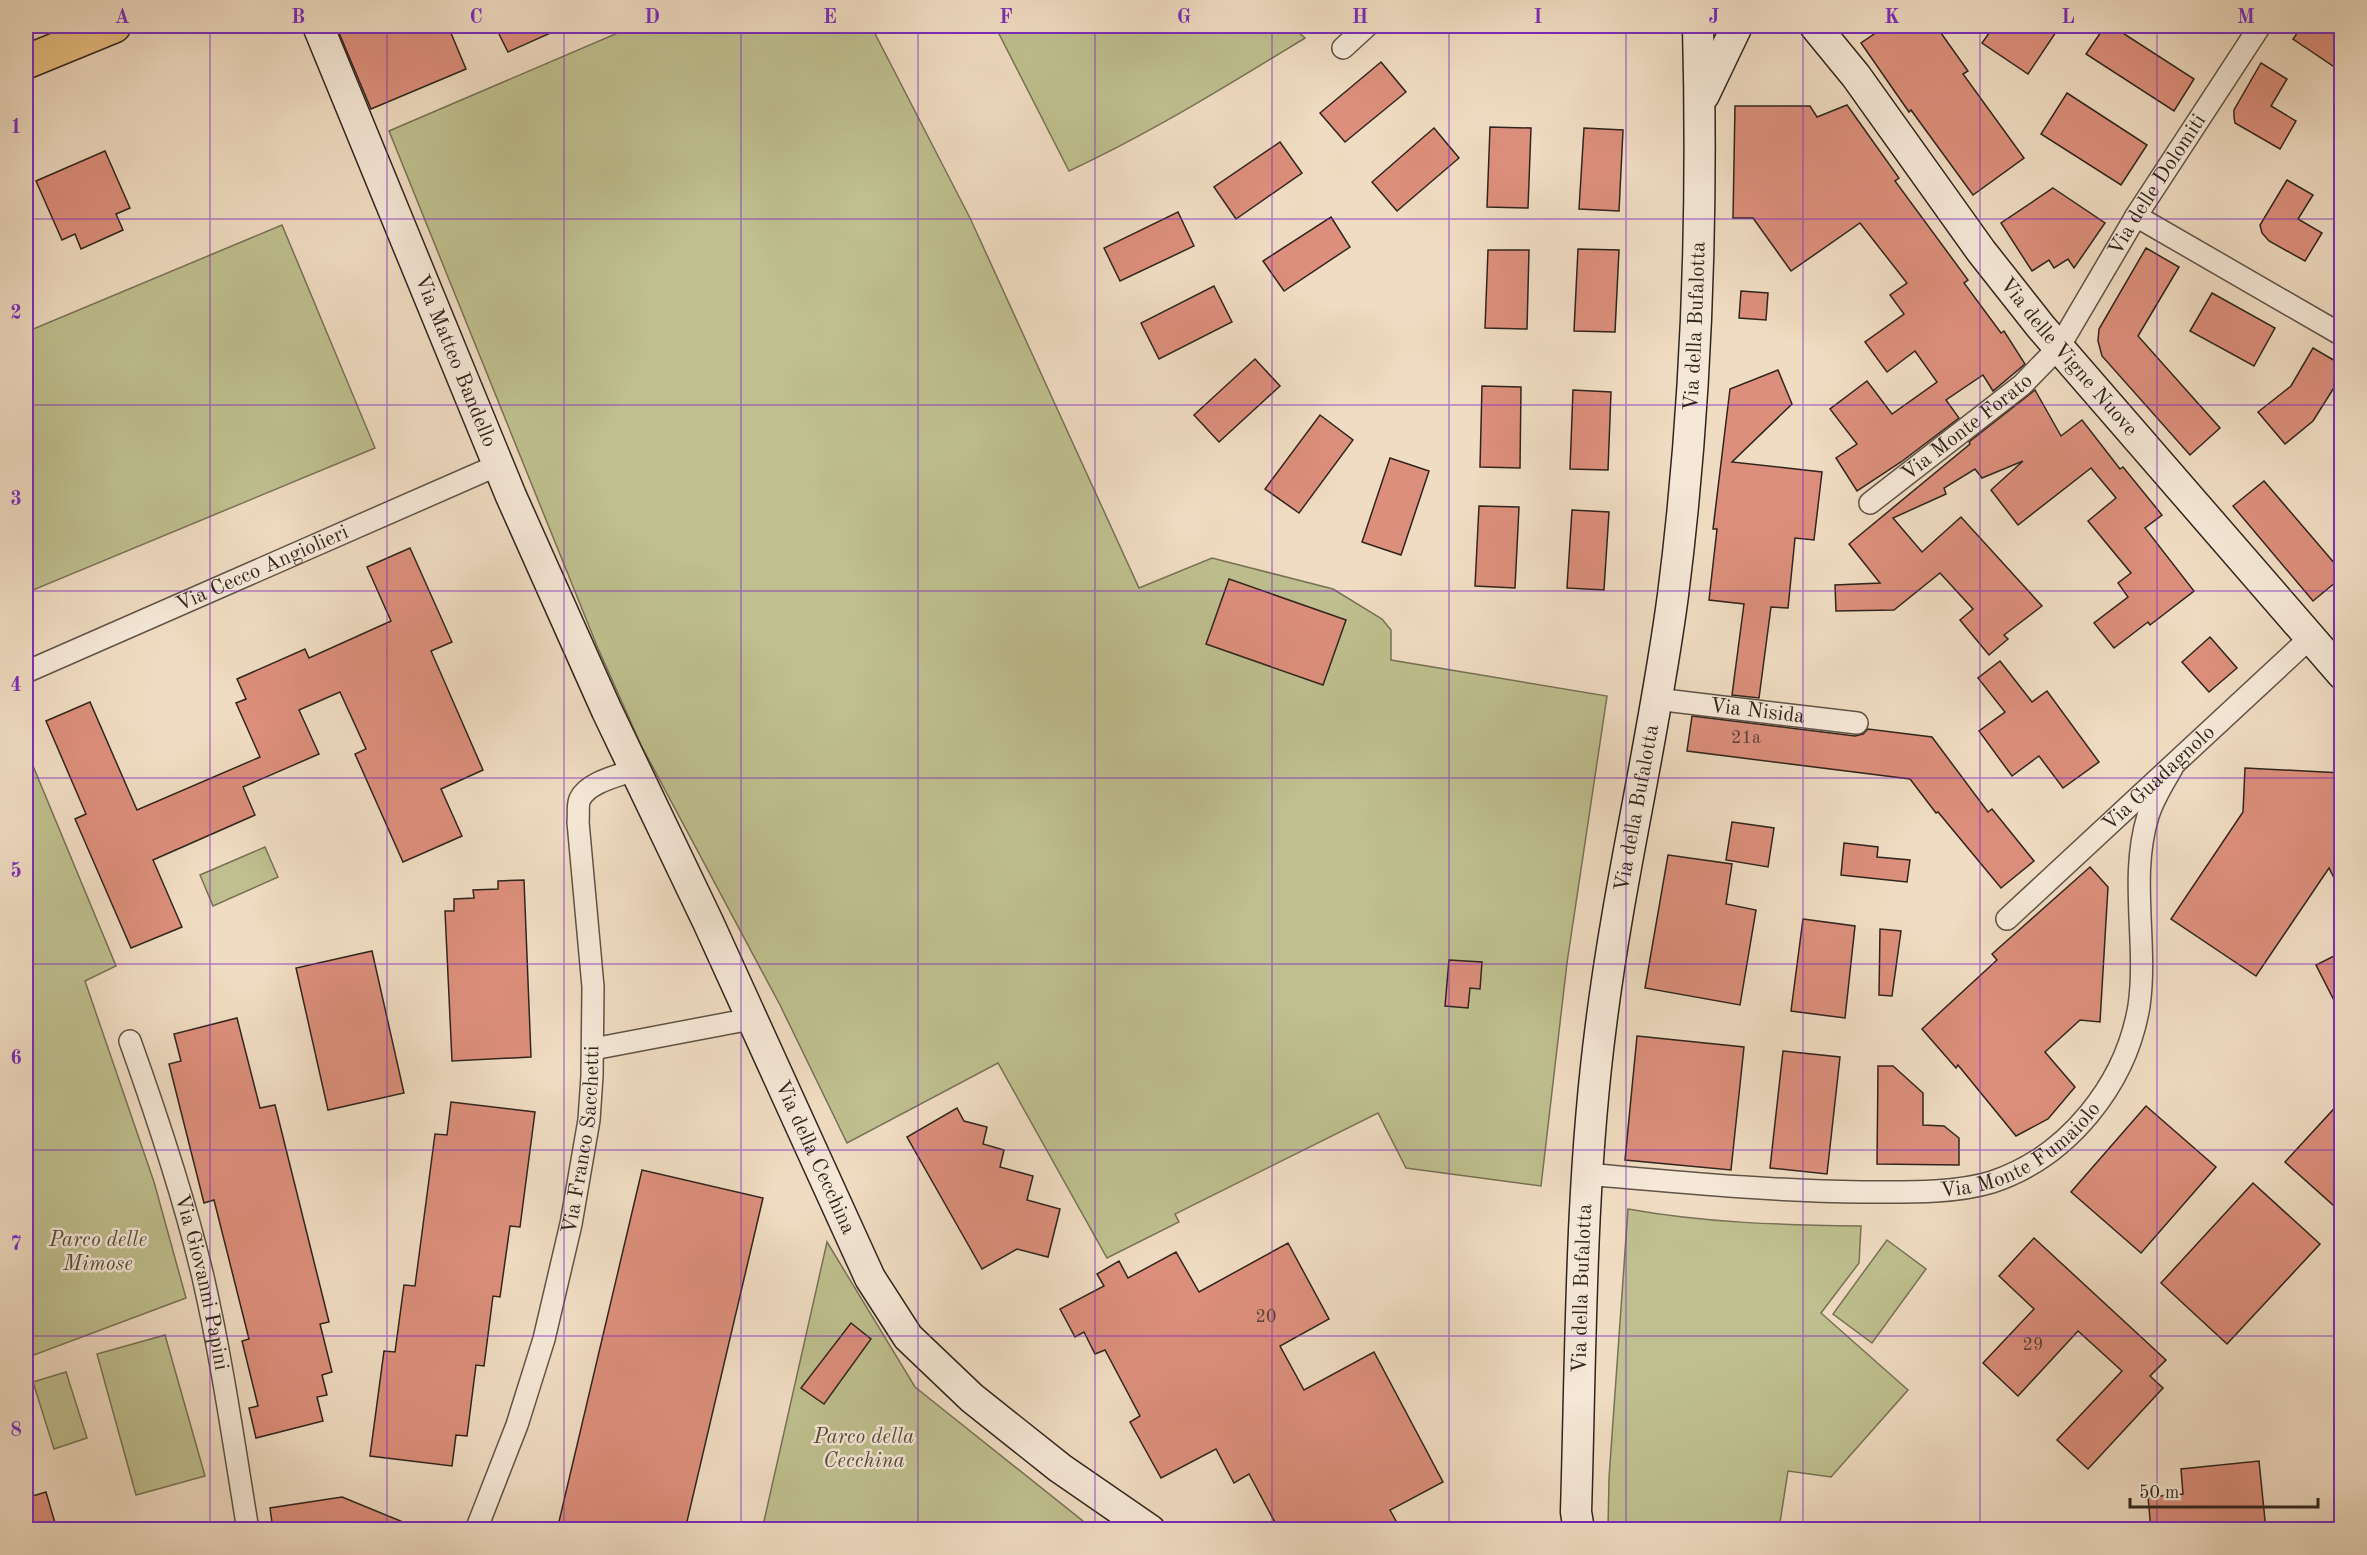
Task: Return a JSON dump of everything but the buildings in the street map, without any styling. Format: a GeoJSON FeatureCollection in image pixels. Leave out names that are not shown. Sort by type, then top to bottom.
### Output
{"type":"FeatureCollection","features":[{"type":"Feature","properties":{"kind":"main road"},"geometry":{"type":"LineString","coordinates":[[26,62],[114,26]]}},
{"type":"Feature","properties":{"kind":"street","name":"Via Matteo Bandello"},"geometry":{"type":"LineString","coordinates":[[318,26],[498,465],[598,691]]}},
{"type":"Feature","properties":{"kind":"street"},"geometry":{"type":"LineString","coordinates":[[1343,48],[1367,26]]}},
{"type":"Feature","properties":{"kind":"street","name":"Via della Bufalotta"},"geometry":{"type":"LineString","coordinates":[[1576,1524],[1586,1174],[1601,1024],[1615,921],[1671,605],[1684,501],[1693,381],[1700,103],[1698,26]]}},
{"type":"Feature","properties":{"kind":"street"},"geometry":{"type":"LineString","coordinates":[[1700,103],[1737,26]]}},
{"type":"Feature","properties":{"kind":"street","name":"Via delle Vigne Nuove"},"geometry":{"type":"LineString","coordinates":[[1815,26],[1856,76],[1981,251],[2059,347],[2342,674]]}},
{"type":"Feature","properties":{"kind":"street","name":"Via delle Dolomiti"},"geometry":{"type":"LineString","coordinates":[[2059,347],[2136,216],[2260,26]]}},
{"type":"Feature","properties":{"kind":"street"},"geometry":{"type":"LineString","coordinates":[[2136,216],[2342,335]]}},
{"type":"Feature","properties":{"kind":"street","name":"Via Monte Forato"},"geometry":{"type":"LineString","coordinates":[[1870,503],[2022,386],[2059,347]]}},
{"type":"Feature","properties":{"kind":"street","name":"Via Cecco Angiolieri"},"geometry":{"type":"LineString","coordinates":[[26,672],[498,465]]}},
{"type":"Feature","properties":{"kind":"street","name":"Via Guadagnolo"},"geometry":{"type":"LineString","coordinates":[[2007,919],[2311,637]]}},
{"type":"Feature","properties":{"kind":"street","name":"Via della Cecchina"},"geometry":{"type":"LineString","coordinates":[[598,691],[708,922],[863,1264],[882,1298],[908,1337],[972,1398],[1025,1442],[1150,1530]]}},
{"type":"Feature","properties":{"kind":"street","name":"Via Nisida"},"geometry":{"type":"LineString","coordinates":[[1656,699],[1857,723]]}},
{"type":"Feature","properties":{"kind":"street","name":"Via Monte Fumaiolo"},"geometry":{"type":"LineString","coordinates":[[1586,1174],[1753,1188],[1895,1192],[1974,1186],[2008,1176],[2030,1164],[2072,1132],[2096,1106],[2113,1082],[2127,1050],[2139,1006],[2141,982],[2140,871],[2144,833],[2152,804],[2172,768]]}},
{"type":"Feature","properties":{"kind":"street","name":"Via Franco Sacchetti"},"geometry":{"type":"LineString","coordinates":[[476,1530],[517,1425],[548,1319],[571,1224],[585,1145],[591,1097],[594,987],[578,822],[579,804],[588,790],[634,770]]}},
{"type":"Feature","properties":{"kind":"street"},"geometry":{"type":"LineString","coordinates":[[593,1049],[751,1019]]}},
{"type":"Feature","properties":{"kind":"street","name":"Via Giovanni Papini"},"geometry":{"type":"LineString","coordinates":[[130,1041],[180,1191],[203,1278],[221,1365],[248,1530]]}},
{"type":"Feature","properties":{"kind":"green space"},"geometry":{"type":"Polygon","coordinates":[[[634,26],[871,26],[970,218],[1139,588],[1212,558],[1333,589],[1382,619],[1391,630],[1391,660],[1607,696],[1567,963],[1541,1186],[1406,1168],[1378,1113],[1175,1214],[1179,1222],[1107,1258],[998,1063],[847,1143],[780,1005],[641,745],[597,646],[389,131],[634,26]]]}},
{"type":"Feature","properties":{"kind":"green space"},"geometry":{"type":"Polygon","coordinates":[[[995,26],[1291,26],[1305,38],[1159,125],[1069,171],[995,26]]]}},
{"type":"Feature","properties":{"kind":"green space"},"geometry":{"type":"Polygon","coordinates":[[[282,225],[375,448],[26,593],[26,332],[282,225]]]}},
{"type":"Feature","properties":{"kind":"green space","name":"Parco delle Mimose"},"geometry":{"type":"Polygon","coordinates":[[[26,749],[116,966],[85,981],[154,1182],[186,1298],[26,1358],[26,749]]]}},
{"type":"Feature","properties":{"kind":"green space"},"geometry":{"type":"Polygon","coordinates":[[[265,847],[278,877],[213,906],[200,875],[265,847]]]}},
{"type":"Feature","properties":{"kind":"green space"},"geometry":{"type":"Polygon","coordinates":[[[1628,1209],[1715,1220],[1861,1226],[1859,1263],[1821,1313],[1908,1390],[1831,1477],[1788,1471],[1779,1529],[1608,1529],[1609,1478],[1628,1209]]]}},
{"type":"Feature","properties":{"kind":"green space"},"geometry":{"type":"Polygon","coordinates":[[[1887,1240],[1926,1269],[1872,1343],[1833,1314],[1887,1240]]]}},
{"type":"Feature","properties":{"kind":"green space","name":"Parco della Cecchina"},"geometry":{"type":"Polygon","coordinates":[[[827,1242],[915,1387],[1093,1529],[762,1530],[827,1242]]]}},
{"type":"Feature","properties":{"kind":"green space"},"geometry":{"type":"Polygon","coordinates":[[[165,1335],[205,1476],[136,1495],[97,1354],[165,1335]]]}},
{"type":"Feature","properties":{"kind":"green space"},"geometry":{"type":"Polygon","coordinates":[[[66,1372],[87,1438],[54,1449],[33,1382],[66,1372]]]}}]}
